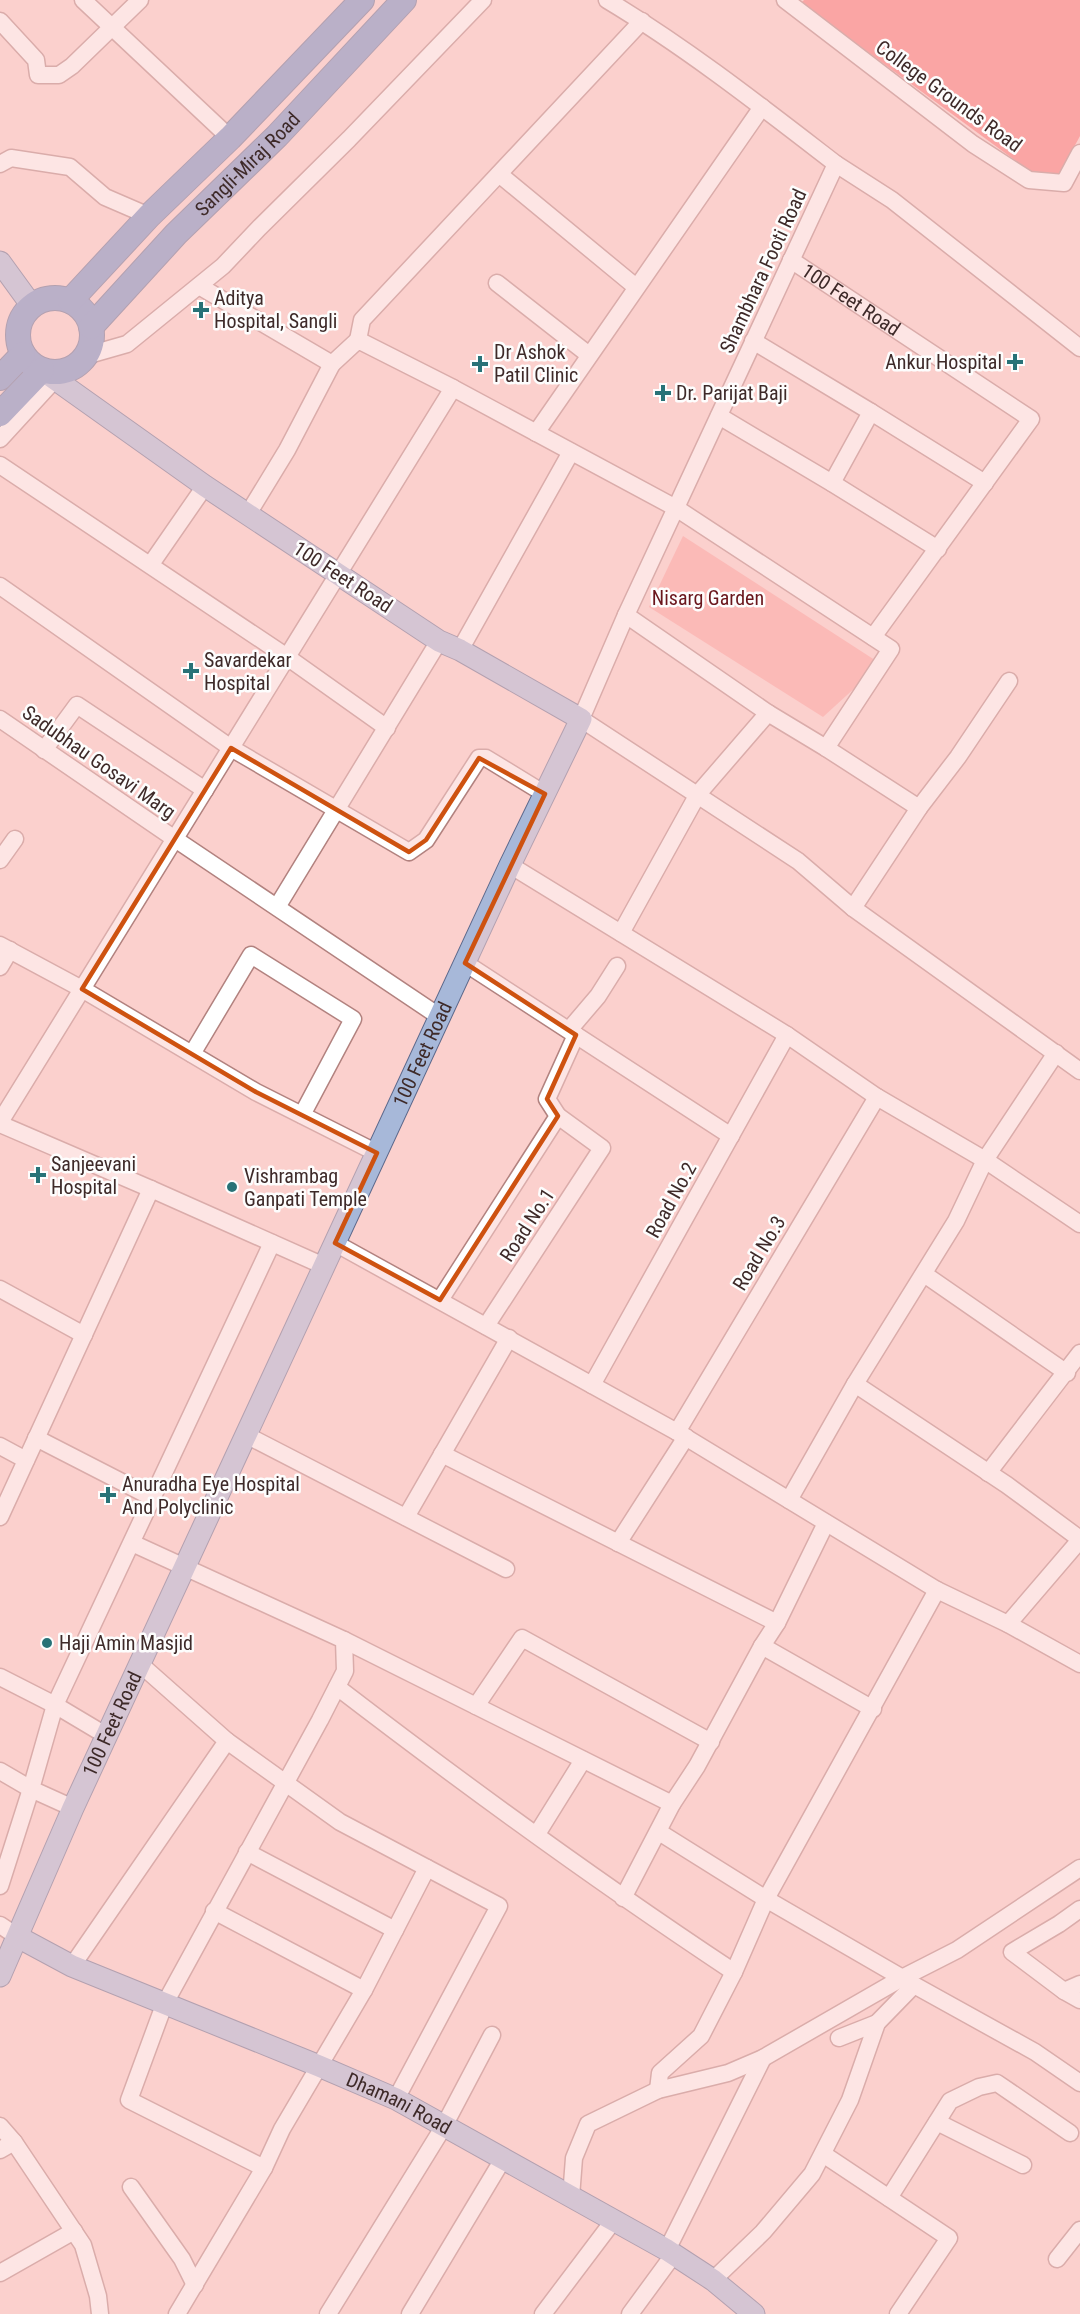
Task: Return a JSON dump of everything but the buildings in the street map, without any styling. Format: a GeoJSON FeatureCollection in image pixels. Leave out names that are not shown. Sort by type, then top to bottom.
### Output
{"type":"FeatureCollection","features":[{"type":"Feature","properties":{"kind":"highway","name":"Sangli-Miraj Road"},"geometry":{"type":"LineString","coordinates":[[70,301],[149,216],[230,138],[362,0]]}},
{"type":"Feature","properties":{"kind":"highway","name":"Sangli-Miraj Road"},"geometry":{"type":"LineString","coordinates":[[91,327],[176,234],[277,136],[404,0]]}},
{"type":"Feature","properties":{"kind":"highway"},"geometry":{"type":"LineString","coordinates":[[0,414],[49,375],[77,365],[91,345],[91,327],[84,311],[70,301],[51,297],[32,306],[22,318],[18,330],[23,354],[32,364],[49,375]]}},
{"type":"Feature","properties":{"kind":"highway"},"geometry":{"type":"LineString","coordinates":[[0,378],[23,354]]}},
{"type":"Feature","properties":{"kind":"main road"},"geometry":{"type":"LineString","coordinates":[[0,262],[32,306]]}},
{"type":"Feature","properties":{"kind":"main road","name":"100 Feet Road"},"geometry":{"type":"LineString","coordinates":[[0,1976],[73,1808],[510,865],[581,719],[460,650],[439,641],[205,486],[49,375]]}},
{"type":"Feature","properties":{"kind":"main road","name":"Dhamani Road"},"geometry":{"type":"LineString","coordinates":[[18,1936],[72,1966],[396,2099],[670,2252],[712,2280],[754,2314]]}},
{"type":"Feature","properties":{"kind":"street"},"geometry":{"type":"LineString","coordinates":[[83,0],[230,138]]}},
{"type":"Feature","properties":{"kind":"street"},"geometry":{"type":"LineString","coordinates":[[0,21],[36,60],[38,75],[59,75],[72,66],[140,0]]}},
{"type":"Feature","properties":{"kind":"street"},"geometry":{"type":"LineString","coordinates":[[85,356],[127,344],[223,266],[349,140],[483,0]]}},
{"type":"Feature","properties":{"kind":"street"},"geometry":{"type":"LineString","coordinates":[[607,0],[642,21],[762,107],[836,164],[892,200],[1080,348]]}},
{"type":"Feature","properties":{"kind":"street","name":"College Grounds Road"},"geometry":{"type":"LineString","coordinates":[[790,1],[973,144],[1029,180],[1064,183],[1080,153]]}},
{"type":"Feature","properties":{"kind":"street"},"geometry":{"type":"LineString","coordinates":[[248,514],[287,450],[332,364],[358,340],[362,320],[642,21]]}},
{"type":"Feature","properties":{"kind":"street"},"geometry":{"type":"LineString","coordinates":[[536,433],[762,107]]}},
{"type":"Feature","properties":{"kind":"street"},"geometry":{"type":"LineString","coordinates":[[0,164],[11,158],[70,167],[105,197],[149,216]]}},
{"type":"Feature","properties":{"kind":"street","name":"Shambhara Footi Road"},"geometry":{"type":"LineString","coordinates":[[581,719],[626,615],[836,164]]}},
{"type":"Feature","properties":{"kind":"street"},"geometry":{"type":"LineString","coordinates":[[499,174],[636,287]]}},
{"type":"Feature","properties":{"kind":"street","name":"100 Feet Road"},"geometry":{"type":"LineString","coordinates":[[791,260],[1031,419],[985,483]]}},
{"type":"Feature","properties":{"kind":"street"},"geometry":{"type":"LineString","coordinates":[[497,284],[589,355]]}},
{"type":"Feature","properties":{"kind":"street"},"geometry":{"type":"LineString","coordinates":[[199,286],[332,364]]}},
{"type":"Feature","properties":{"kind":"street"},"geometry":{"type":"LineString","coordinates":[[358,340],[453,388],[676,508],[891,649],[826,748]]}},
{"type":"Feature","properties":{"kind":"street"},"geometry":{"type":"LineString","coordinates":[[753,341],[985,483],[873,637]]}},
{"type":"Feature","properties":{"kind":"street"},"geometry":{"type":"LineString","coordinates":[[0,439],[49,375]]}},
{"type":"Feature","properties":{"kind":"street"},"geometry":{"type":"LineString","coordinates":[[324,1266],[0,1123],[6,1099],[82,989],[453,388]]}},
{"type":"Feature","properties":{"kind":"street"},"geometry":{"type":"LineString","coordinates":[[832,483],[871,412]]}},
{"type":"Feature","properties":{"kind":"street"},"geometry":{"type":"LineString","coordinates":[[718,416],[938,549]]}},
{"type":"Feature","properties":{"kind":"street"},"geometry":{"type":"LineString","coordinates":[[460,650],[571,452]]}},
{"type":"Feature","properties":{"kind":"street"},"geometry":{"type":"LineString","coordinates":[[0,465],[151,564],[387,728]]}},
{"type":"Feature","properties":{"kind":"street"},"geometry":{"type":"LineString","coordinates":[[151,564],[205,486]]}},
{"type":"Feature","properties":{"kind":"street"},"geometry":{"type":"LineString","coordinates":[[0,586],[231,748],[409,852],[426,840],[478,759],[486,759],[545,794]]}},
{"type":"Feature","properties":{"kind":"street"},"geometry":{"type":"LineString","coordinates":[[626,615],[768,713],[919,808]]}},
{"type":"Feature","properties":{"kind":"street"},"geometry":{"type":"LineString","coordinates":[[277,907],[439,641]]}},
{"type":"Feature","properties":{"kind":"street"},"geometry":{"type":"LineString","coordinates":[[853,908],[919,808],[958,757],[1009,681]]}},
{"type":"Feature","properties":{"kind":"street"},"geometry":{"type":"LineString","coordinates":[[45,750],[77,705],[205,790]]}},
{"type":"Feature","properties":{"kind":"street"},"geometry":{"type":"LineString","coordinates":[[621,933],[698,794],[768,713]]}},
{"type":"Feature","properties":{"kind":"street","name":"Sadubhau Gosavi Marg"},"geometry":{"type":"LineString","coordinates":[[0,719],[440,1017]]}},
{"type":"Feature","properties":{"kind":"street"},"geometry":{"type":"LineString","coordinates":[[581,719],[798,861],[853,908],[1080,1071]]}},
{"type":"Feature","properties":{"kind":"street"},"geometry":{"type":"LineString","coordinates":[[0,860],[15,838]]}},
{"type":"Feature","properties":{"kind":"street"},"geometry":{"type":"LineString","coordinates":[[510,865],[787,1035],[877,1097],[985,1160],[1080,1224]]}},
{"type":"Feature","properties":{"kind":"street"},"geometry":{"type":"LineString","coordinates":[[0,967],[5,948],[82,989],[256,1092],[377,1153]]}},
{"type":"Feature","properties":{"kind":"street"},"geometry":{"type":"LineString","coordinates":[[192,1054],[251,955],[353,1019],[302,1115]]}},
{"type":"Feature","properties":{"kind":"street"},"geometry":{"type":"LineString","coordinates":[[465,963],[731,1136]]}},
{"type":"Feature","properties":{"kind":"street"},"geometry":{"type":"LineString","coordinates":[[440,1300],[558,1116],[546,1099],[573,1033],[617,966]]}},
{"type":"Feature","properties":{"kind":"street","name":"Road No.2"},"geometry":{"type":"LineString","coordinates":[[592,1384],[787,1035]]}},
{"type":"Feature","properties":{"kind":"street"},"geometry":{"type":"LineString","coordinates":[[789,1500],[855,1384],[957,1221],[985,1160],[1056,1053]]}},
{"type":"Feature","properties":{"kind":"street","name":"Road No.3"},"geometry":{"type":"LineString","coordinates":[[618,1543],[877,1097]]}},
{"type":"Feature","properties":{"kind":"street","name":"Road No.1"},"geometry":{"type":"LineString","coordinates":[[486,1326],[602,1148],[558,1116]]}},
{"type":"Feature","properties":{"kind":"street"},"geometry":{"type":"LineString","coordinates":[[0,1517],[151,1189]]}},
{"type":"Feature","properties":{"kind":"street"},"geometry":{"type":"LineString","coordinates":[[0,1886],[56,1706],[272,1243]]}},
{"type":"Feature","properties":{"kind":"street"},"geometry":{"type":"LineString","coordinates":[[335,1243],[682,1434],[937,1590],[1008,1624],[1080,1664]]}},
{"type":"Feature","properties":{"kind":"street"},"geometry":{"type":"LineString","coordinates":[[924,1274],[1066,1373]]}},
{"type":"Feature","properties":{"kind":"street"},"geometry":{"type":"LineString","coordinates":[[0,1289],[84,1335]]}},
{"type":"Feature","properties":{"kind":"street"},"geometry":{"type":"LineString","coordinates":[[405,1517],[509,1338]]}},
{"type":"Feature","properties":{"kind":"street"},"geometry":{"type":"LineString","coordinates":[[988,1473],[1080,1353]]}},
{"type":"Feature","properties":{"kind":"street"},"geometry":{"type":"LineString","coordinates":[[855,1384],[988,1473],[1078,1546],[1008,1624]]}},
{"type":"Feature","properties":{"kind":"street"},"geometry":{"type":"LineString","coordinates":[[246,1435],[506,1569]]}},
{"type":"Feature","properties":{"kind":"street"},"geometry":{"type":"LineString","coordinates":[[36,1438],[153,1498]]}},
{"type":"Feature","properties":{"kind":"street"},"geometry":{"type":"LineString","coordinates":[[0,1446],[26,1460]]}},
{"type":"Feature","properties":{"kind":"street"},"geometry":{"type":"LineString","coordinates":[[442,1454],[777,1623]]}},
{"type":"Feature","properties":{"kind":"street"},"geometry":{"type":"LineString","coordinates":[[623,1898],[672,1804],[711,1742],[762,1646],[777,1623],[826,1523]]}},
{"type":"Feature","properties":{"kind":"street"},"geometry":{"type":"LineString","coordinates":[[132,1543],[184,1569],[344,1640],[672,1804]]}},
{"type":"Feature","properties":{"kind":"street"},"geometry":{"type":"LineString","coordinates":[[658,2090],[660,2073],[701,2036],[734,1972],[766,1899],[873,1710],[937,1590]]}},
{"type":"Feature","properties":{"kind":"street"},"geometry":{"type":"LineString","coordinates":[[476,1706],[522,1638],[711,1742]]}},
{"type":"Feature","properties":{"kind":"street"},"geometry":{"type":"LineString","coordinates":[[264,2168],[129,2100],[164,2005],[345,1671],[344,1640]]}},
{"type":"Feature","properties":{"kind":"street"},"geometry":{"type":"LineString","coordinates":[[762,1646],[873,1710]]}},
{"type":"Feature","properties":{"kind":"street"},"geometry":{"type":"LineString","coordinates":[[140,1664],[226,1742],[340,1822],[499,1905],[396,2099]]}},
{"type":"Feature","properties":{"kind":"street"},"geometry":{"type":"LineString","coordinates":[[0,1677],[107,1736]]}},
{"type":"Feature","properties":{"kind":"street"},"geometry":{"type":"LineString","coordinates":[[337,1687],[442,1768],[537,1834],[623,1898],[734,1972]]}},
{"type":"Feature","properties":{"kind":"street"},"geometry":{"type":"LineString","coordinates":[[72,1966],[226,1742]]}},
{"type":"Feature","properties":{"kind":"street"},"geometry":{"type":"LineString","coordinates":[[537,1834],[583,1760]]}},
{"type":"Feature","properties":{"kind":"street"},"geometry":{"type":"LineString","coordinates":[[0,1771],[31,1789],[73,1808]]}},
{"type":"Feature","properties":{"kind":"street"},"geometry":{"type":"LineString","coordinates":[[659,1832],[766,1899],[1035,2052],[1080,2083]]}},
{"type":"Feature","properties":{"kind":"street"},"geometry":{"type":"LineString","coordinates":[[247,1852],[395,1930]]}},
{"type":"Feature","properties":{"kind":"street"},"geometry":{"type":"LineString","coordinates":[[177,2314],[264,2168],[282,2129],[364,1990],[427,1868]]}},
{"type":"Feature","properties":{"kind":"street"},"geometry":{"type":"LineString","coordinates":[[571,2196],[574,2158],[588,2124],[658,2090],[728,2073],[764,2058],[908,1981],[1080,1868]]}},
{"type":"Feature","properties":{"kind":"street"},"geometry":{"type":"LineString","coordinates":[[1080,1909],[1012,1952],[1064,1991],[1080,2000]]}},
{"type":"Feature","properties":{"kind":"street"},"geometry":{"type":"LineString","coordinates":[[214,1911],[364,1990]]}},
{"type":"Feature","properties":{"kind":"street"},"geometry":{"type":"LineString","coordinates":[[0,1925],[18,1936]]}},
{"type":"Feature","properties":{"kind":"street"},"geometry":{"type":"LineString","coordinates":[[712,2280],[763,2232],[812,2174],[850,2100],[877,2023],[908,1981]]}},
{"type":"Feature","properties":{"kind":"street"},"geometry":{"type":"LineString","coordinates":[[1064,1991],[1080,1984]]}},
{"type":"Feature","properties":{"kind":"street"},"geometry":{"type":"LineString","coordinates":[[839,2038],[877,2023]]}},
{"type":"Feature","properties":{"kind":"street"},"geometry":{"type":"LineString","coordinates":[[328,2314],[444,2126],[492,2035]]}},
{"type":"Feature","properties":{"kind":"street"},"geometry":{"type":"LineString","coordinates":[[630,2314],[670,2252],[764,2058]]}},
{"type":"Feature","properties":{"kind":"street"},"geometry":{"type":"LineString","coordinates":[[889,2199],[950,2101],[979,2087],[997,2083],[1070,2133]]}},
{"type":"Feature","properties":{"kind":"street"},"geometry":{"type":"LineString","coordinates":[[938,2122],[1023,2165]]}},
{"type":"Feature","properties":{"kind":"street"},"geometry":{"type":"LineString","coordinates":[[0,2126],[7,2146],[74,2231],[83,2246],[98,2296],[100,2314]]}},
{"type":"Feature","properties":{"kind":"street"},"geometry":{"type":"LineString","coordinates":[[823,2154],[949,2238],[898,2314]]}},
{"type":"Feature","properties":{"kind":"street"},"geometry":{"type":"LineString","coordinates":[[410,2314],[503,2159]]}},
{"type":"Feature","properties":{"kind":"street"},"geometry":{"type":"LineString","coordinates":[[131,2187],[183,2259],[195,2285]]}},
{"type":"Feature","properties":{"kind":"street"},"geometry":{"type":"LineString","coordinates":[[543,2314],[614,2220]]}},
{"type":"Feature","properties":{"kind":"street"},"geometry":{"type":"LineString","coordinates":[[1057,2259],[1080,2230]]}},
{"type":"Feature","properties":{"kind":"street"},"geometry":{"type":"LineString","coordinates":[[0,2273],[74,2231]]}},
{"type":"Feature","properties":{"kind":"highlighted area"},"geometry":{"type":"Polygon","coordinates":[[[231,748],[409,852],[426,840],[479,758],[545,794],[465,963],[576,1035],[547,1099],[558,1116],[440,1300],[335,1243],[377,1153],[256,1092],[82,989],[231,748]]]}},
{"type":"Feature","properties":{"kind":"green space","name":"Nisarg Garden"},"geometry":{"type":"Polygon","coordinates":[[[683,536],[881,664],[823,717],[649,607],[683,536]]]}},
{"type":"Feature","properties":{"kind":"shaded area"},"geometry":{"type":"Polygon","coordinates":[[[804,0],[1080,0],[1080,136],[1059,175],[1031,172],[801,3],[804,0]]]}},
{"type":"Feature","properties":{"kind":"place","name":"Aditya Hospital, Sangli"},"geometry":{"type":"Point","coordinates":[201,310]}},
{"type":"Feature","properties":{"kind":"place","name":"Ankur Hospital"},"geometry":{"type":"Point","coordinates":[1015,362]}},
{"type":"Feature","properties":{"kind":"place","name":"Dr Ashok Patil Clinic"},"geometry":{"type":"Point","coordinates":[480,364]}},
{"type":"Feature","properties":{"kind":"place","name":"Dr. Parijat Baji"},"geometry":{"type":"Point","coordinates":[663,393]}},
{"type":"Feature","properties":{"kind":"place","name":"Savardekar Hospital"},"geometry":{"type":"Point","coordinates":[191,671]}},
{"type":"Feature","properties":{"kind":"place","name":"Sanjeevani Hospital"},"geometry":{"type":"Point","coordinates":[38,1175]}},
{"type":"Feature","properties":{"kind":"place","name":"Vishrambag Ganpati Temple"},"geometry":{"type":"Point","coordinates":[232,1187]}},
{"type":"Feature","properties":{"kind":"place","name":"Anuradha Eye Hospital And Polyclinic"},"geometry":{"type":"Point","coordinates":[108,1495]}},
{"type":"Feature","properties":{"kind":"place","name":"Haji Amin Masjid"},"geometry":{"type":"Point","coordinates":[47,1643]}}]}
